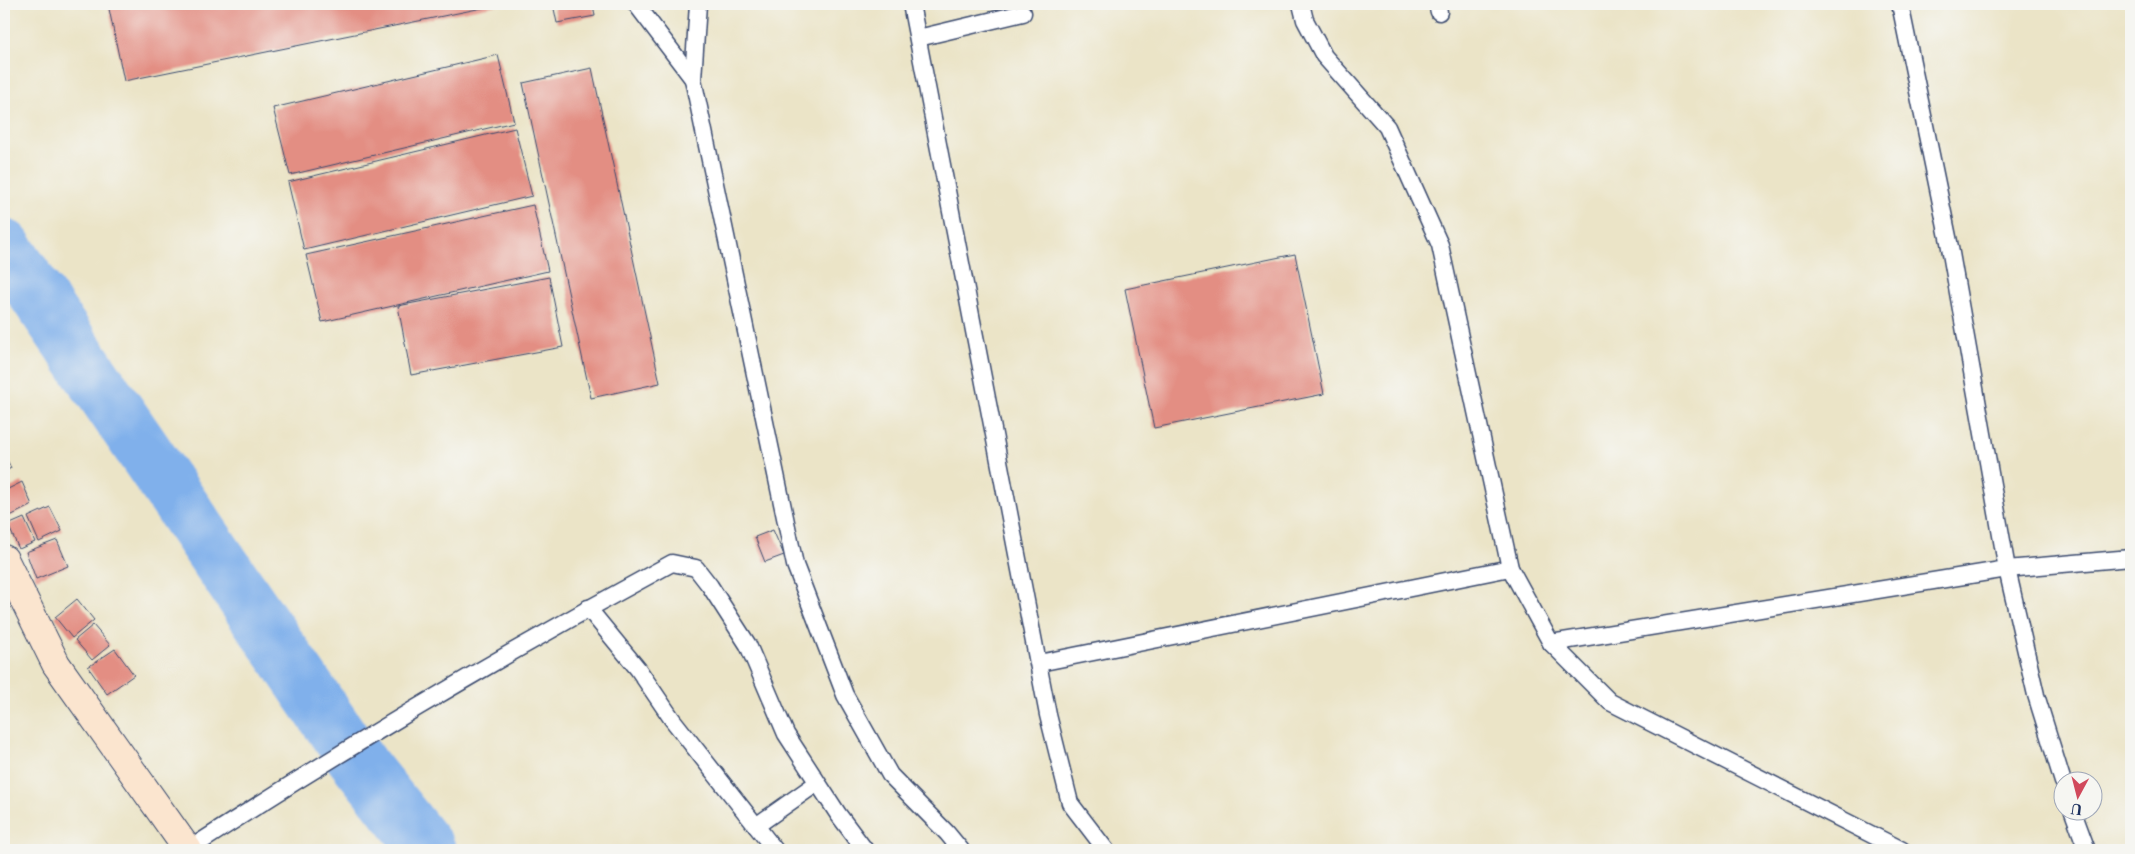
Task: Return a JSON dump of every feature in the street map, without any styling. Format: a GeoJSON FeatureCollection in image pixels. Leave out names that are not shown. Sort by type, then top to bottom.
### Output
{"type":"FeatureCollection","features":[{"type":"Feature","properties":{"kind":"main road"},"geometry":{"type":"LineString","coordinates":[[4,559],[56,664],[188,850]]}},
{"type":"Feature","properties":{"kind":"lane"},"geometry":{"type":"LineString","coordinates":[[636,4],[694,79]]}},
{"type":"Feature","properties":{"kind":"lane"},"geometry":{"type":"LineString","coordinates":[[698,4],[694,79],[795,565],[845,695],[890,775],[947,833],[961,850]]}},
{"type":"Feature","properties":{"kind":"lane"},"geometry":{"type":"LineString","coordinates":[[911,4],[1048,715],[1070,802],[1106,850]]}},
{"type":"Feature","properties":{"kind":"lane"},"geometry":{"type":"LineString","coordinates":[[1301,4],[1305,20],[1324,56],[1387,127],[1440,245],[1510,568],[1551,643],[1610,702],[1902,850]]}},
{"type":"Feature","properties":{"kind":"lane"},"geometry":{"type":"LineString","coordinates":[[1900,4],[1949,242],[2007,569],[2036,695],[2060,772]]}},
{"type":"Feature","properties":{"kind":"lane"},"geometry":{"type":"LineString","coordinates":[[918,38],[1023,13]]}},
{"type":"Feature","properties":{"kind":"lane"},"geometry":{"type":"LineString","coordinates":[[1551,643],[2007,569],[2131,558]]}},
{"type":"Feature","properties":{"kind":"lane"},"geometry":{"type":"LineString","coordinates":[[188,850],[240,816],[500,659],[588,608],[672,563],[696,568],[748,645],[786,734],[817,783],[865,850]]}},
{"type":"Feature","properties":{"kind":"lane"},"geometry":{"type":"LineString","coordinates":[[1039,663],[1510,568]]}},
{"type":"Feature","properties":{"kind":"lane"},"geometry":{"type":"LineString","coordinates":[[588,608],[638,670],[672,719],[775,850]]}},
{"type":"Feature","properties":{"kind":"lane"},"geometry":{"type":"LineString","coordinates":[[756,826],[817,783]]}},
{"type":"Feature","properties":{"kind":"lane"},"geometry":{"type":"LineString","coordinates":[[2077,822],[2087,850]]}},
{"type":"Feature","properties":{"kind":"building"},"geometry":{"type":"Polygon","coordinates":[[[108,4],[497,4],[497,5],[124,81],[108,4]]]}},
{"type":"Feature","properties":{"kind":"building"},"geometry":{"type":"Polygon","coordinates":[[[553,4],[593,4],[595,16],[557,23],[553,4]]]}},
{"type":"Feature","properties":{"kind":"building"},"geometry":{"type":"Polygon","coordinates":[[[498,55],[514,122],[290,175],[273,108],[498,55]]]}},
{"type":"Feature","properties":{"kind":"building"},"geometry":{"type":"Polygon","coordinates":[[[592,68],[660,383],[591,398],[523,83],[592,68]]]}},
{"type":"Feature","properties":{"kind":"building"},"geometry":{"type":"Polygon","coordinates":[[[515,128],[532,196],[304,250],[288,182],[515,128]]]}},
{"type":"Feature","properties":{"kind":"building"},"geometry":{"type":"Polygon","coordinates":[[[533,205],[548,271],[322,322],[306,255],[533,205]]]}},
{"type":"Feature","properties":{"kind":"building"},"geometry":{"type":"Polygon","coordinates":[[[1295,254],[1324,394],[1154,428],[1125,289],[1295,254]]]}},
{"type":"Feature","properties":{"kind":"building"},"geometry":{"type":"Polygon","coordinates":[[[549,277],[563,347],[411,375],[398,306],[549,277]]]}},
{"type":"Feature","properties":{"kind":"building"},"geometry":{"type":"Polygon","coordinates":[[[4,454],[11,468],[4,472],[4,454]]]}},
{"type":"Feature","properties":{"kind":"building"},"geometry":{"type":"Polygon","coordinates":[[[22,482],[32,505],[10,516],[4,502],[4,491],[22,482]]]}},
{"type":"Feature","properties":{"kind":"building"},"geometry":{"type":"Polygon","coordinates":[[[50,507],[62,531],[39,542],[28,517],[50,507]]]}},
{"type":"Feature","properties":{"kind":"building"},"geometry":{"type":"Polygon","coordinates":[[[24,518],[35,542],[19,549],[8,525],[24,518]]]}},
{"type":"Feature","properties":{"kind":"building"},"geometry":{"type":"Polygon","coordinates":[[[773,530],[784,555],[765,562],[755,537],[773,530]]]}},
{"type":"Feature","properties":{"kind":"building"},"geometry":{"type":"Polygon","coordinates":[[[57,540],[68,566],[36,579],[26,552],[57,540]]]}},
{"type":"Feature","properties":{"kind":"building"},"geometry":{"type":"Polygon","coordinates":[[[77,599],[94,620],[72,638],[55,617],[77,599]]]}},
{"type":"Feature","properties":{"kind":"building"},"geometry":{"type":"Polygon","coordinates":[[[93,625],[110,645],[92,660],[75,640],[93,625]]]}},
{"type":"Feature","properties":{"kind":"building"},"geometry":{"type":"Polygon","coordinates":[[[115,649],[134,675],[107,694],[88,667],[115,649]]]}},
{"type":"Feature","properties":{"kind":"waterway"},"geometry":{"type":"LineString","coordinates":[[4,247],[351,753],[428,850]]}}]}
